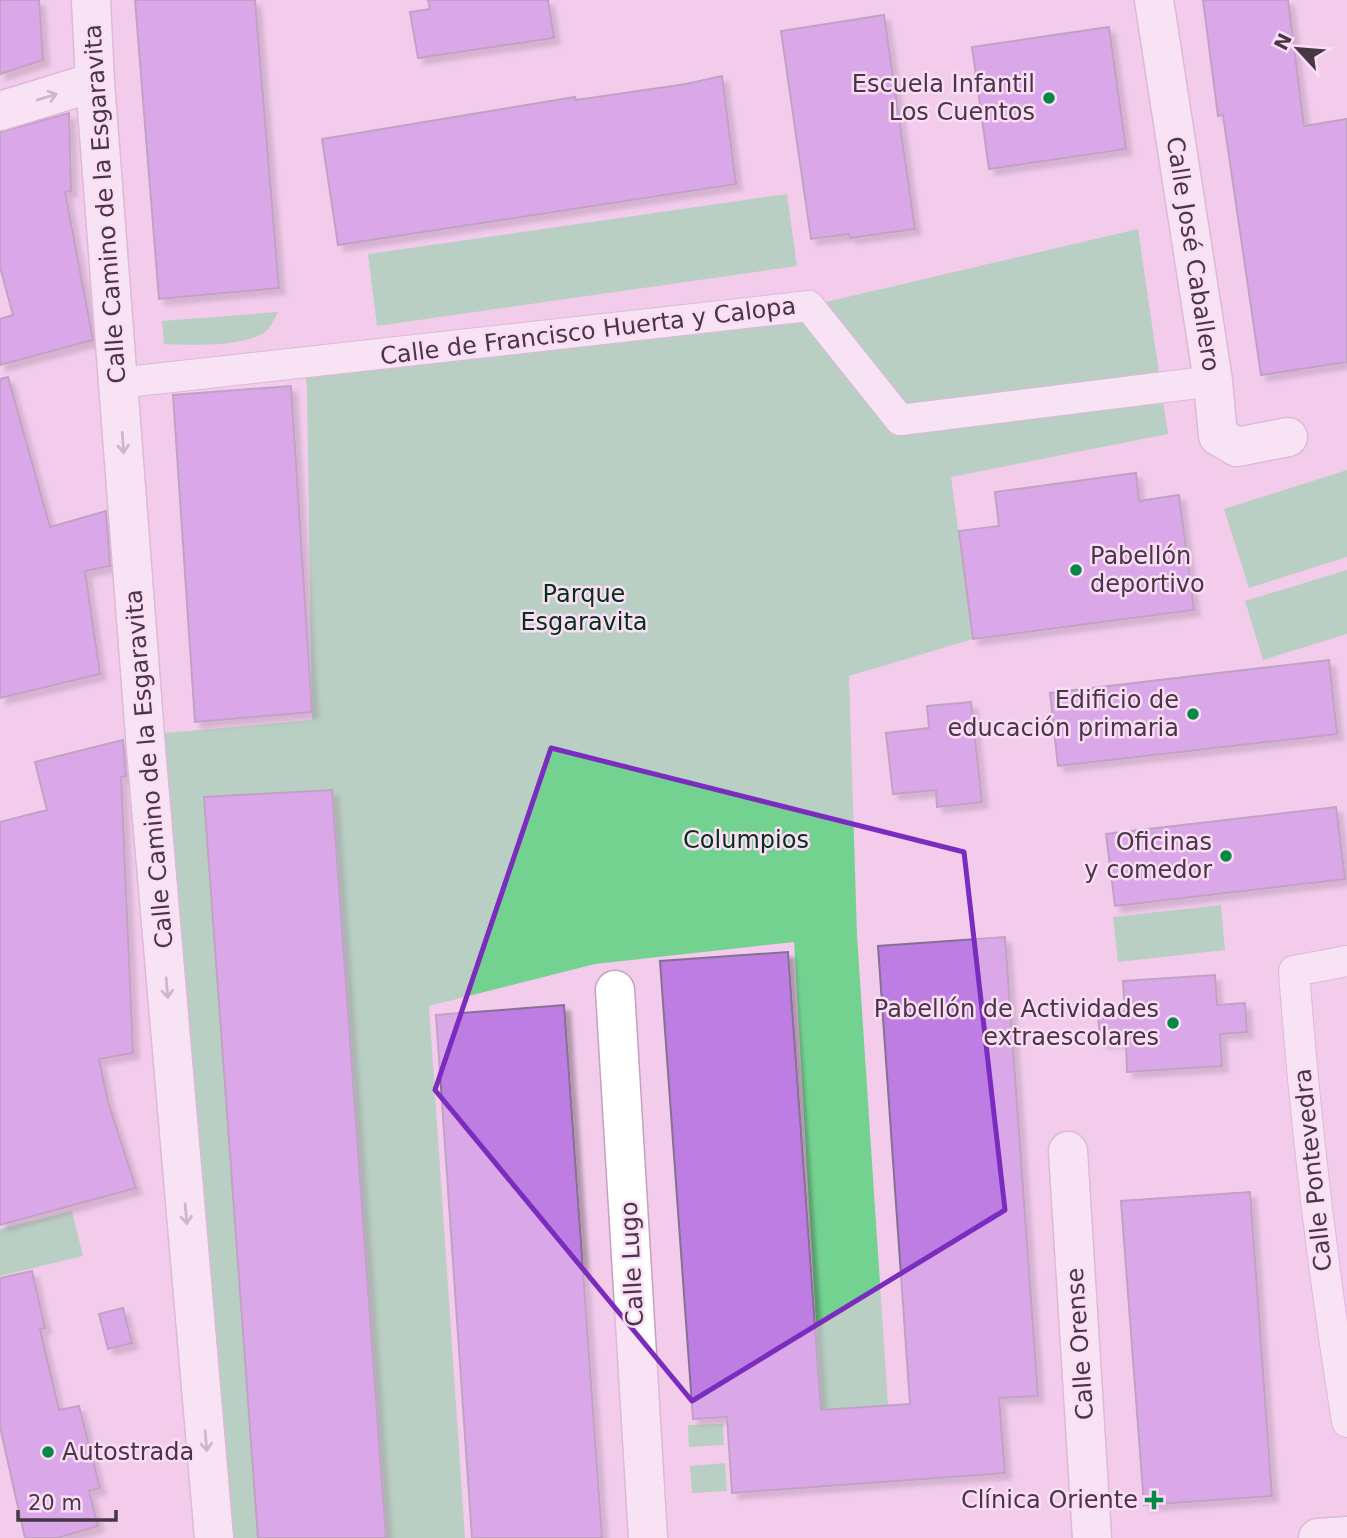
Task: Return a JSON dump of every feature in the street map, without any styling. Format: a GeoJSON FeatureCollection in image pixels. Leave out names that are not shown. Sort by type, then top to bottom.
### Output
{"type":"FeatureCollection","features":[{"type":"Feature","properties":{"kind":"street","name":"Calle Camino de la Esgaravita"},"geometry":{"type":"LineString","coordinates":[[91,0],[146,749],[214,1538]]}},
{"type":"Feature","properties":{"kind":"street","name":"Calle José Caballero"},"geometry":{"type":"LineString","coordinates":[[1154,0],[1213,381],[1218,436],[1237,447],[1288,437]]}},
{"type":"Feature","properties":{"kind":"street"},"geometry":{"type":"LineString","coordinates":[[0,111],[95,82]]}},
{"type":"Feature","properties":{"kind":"street","name":"Calle de Francisco Huerta y Calopa"},"geometry":{"type":"LineString","coordinates":[[118,383],[809,306],[900,420],[1213,381]]}},
{"type":"Feature","properties":{"kind":"street","name":"Calle Pontevedra"},"geometry":{"type":"LineString","coordinates":[[1347,961],[1294,971],[1308,1153],[1347,1422]]}},
{"type":"Feature","properties":{"kind":"street","name":"Calle Lugo"},"geometry":{"type":"LineString","coordinates":[[615,990],[648,1538]]}},
{"type":"Feature","properties":{"kind":"street","name":"Calle Orense"},"geometry":{"type":"LineString","coordinates":[[1068,1150],[1092,1538]]}},
{"type":"Feature","properties":{"kind":"street"},"geometry":{"type":"LineString","coordinates":[[1318,1538],[1347,1536]]}},
{"type":"Feature","properties":{"kind":"highlighted area"},"geometry":{"type":"Polygon","coordinates":[[[551,748],[964,852],[1005,1210],[692,1401],[435,1090],[551,748]]]}},
{"type":"Feature","properties":{"kind":"green space"},"geometry":{"type":"Polygon","coordinates":[[[787,194],[797,266],[377,326],[368,254],[787,194]]]}},
{"type":"Feature","properties":{"kind":"green space","name":"Parque Esgaravita"},"geometry":{"type":"Polygon","coordinates":[[[1138,229],[1168,434],[951,477],[973,639],[849,676],[857,935],[888,1405],[821,1410],[794,942],[595,964],[429,1006],[465,1538],[223,1538],[164,733],[312,720],[307,388],[304,364],[809,306],[1138,229]]]}},
{"type":"Feature","properties":{"kind":"green space"},"geometry":{"type":"Polygon","coordinates":[[[278,312],[267,330],[252,338],[214,344],[164,344],[162,321],[278,312]]]}},
{"type":"Feature","properties":{"kind":"green space"},"geometry":{"type":"Polygon","coordinates":[[[1347,470],[1347,557],[1249,588],[1224,509],[1347,470]]]}},
{"type":"Feature","properties":{"kind":"green space"},"geometry":{"type":"Polygon","coordinates":[[[1347,570],[1347,634],[1263,660],[1245,601],[1347,570]]]}},
{"type":"Feature","properties":{"kind":"green space"},"geometry":{"type":"Polygon","coordinates":[[[1221,905],[1225,950],[1118,962],[1113,917],[1221,905]]]}},
{"type":"Feature","properties":{"kind":"green space"},"geometry":{"type":"Polygon","coordinates":[[[72,1211],[83,1256],[0,1276],[0,1229],[72,1211]]]}},
{"type":"Feature","properties":{"kind":"green space"},"geometry":{"type":"Polygon","coordinates":[[[723,1424],[724,1445],[689,1447],[688,1425],[723,1424]]]}},
{"type":"Feature","properties":{"kind":"green space"},"geometry":{"type":"Polygon","coordinates":[[[725,1463],[727,1491],[692,1493],[690,1466],[725,1463]]]}},
{"type":"Feature","properties":{"kind":"building"},"geometry":{"type":"Polygon","coordinates":[[[0,0],[39,0],[43,60],[0,74],[0,0]]]}},
{"type":"Feature","properties":{"kind":"building"},"geometry":{"type":"Polygon","coordinates":[[[135,0],[255,0],[279,288],[159,299],[135,0]]]}},
{"type":"Feature","properties":{"kind":"building"},"geometry":{"type":"Polygon","coordinates":[[[428,0],[548,0],[554,38],[418,58],[410,12],[430,9],[428,0]]]}},
{"type":"Feature","properties":{"kind":"building"},"geometry":{"type":"Polygon","coordinates":[[[1203,0],[1288,0],[1304,126],[1347,119],[1347,362],[1261,375],[1223,115],[1218,116],[1203,0]]]}},
{"type":"Feature","properties":{"kind":"building"},"geometry":{"type":"Polygon","coordinates":[[[884,15],[915,229],[850,238],[849,234],[811,239],[781,31],[884,15]]]}},
{"type":"Feature","properties":{"kind":"building"},"geometry":{"type":"Polygon","coordinates":[[[1109,27],[1126,149],[989,169],[972,47],[1109,27]]]}},
{"type":"Feature","properties":{"kind":"building"},"geometry":{"type":"Polygon","coordinates":[[[722,76],[736,184],[338,245],[322,139],[575,97],[576,100],[686,84],[722,76]]]}},
{"type":"Feature","properties":{"kind":"building"},"geometry":{"type":"Polygon","coordinates":[[[69,113],[71,191],[65,192],[93,340],[0,365],[0,319],[13,315],[0,267],[0,132],[69,113]]]}},
{"type":"Feature","properties":{"kind":"building"},"geometry":{"type":"Polygon","coordinates":[[[8,377],[50,527],[106,511],[110,566],[85,571],[100,674],[0,698],[0,379],[8,377]]]}},
{"type":"Feature","properties":{"kind":"building"},"geometry":{"type":"Polygon","coordinates":[[[291,386],[312,712],[195,722],[173,395],[291,386]]]}},
{"type":"Feature","properties":{"kind":"building","name":"Pabellón deportivo"},"geometry":{"type":"Polygon","coordinates":[[[1136,473],[1139,501],[1179,495],[1194,610],[973,639],[959,531],[999,526],[995,492],[1136,473]]]}},
{"type":"Feature","properties":{"kind":"building","name":"Edificio de educación primaria"},"geometry":{"type":"Polygon","coordinates":[[[1329,660],[1337,734],[1058,766],[1050,693],[1329,660]]]}},
{"type":"Feature","properties":{"kind":"building"},"geometry":{"type":"Polygon","coordinates":[[[971,702],[982,802],[937,807],[936,790],[893,794],[886,733],[929,728],[927,706],[971,702]]]}},
{"type":"Feature","properties":{"kind":"building"},"geometry":{"type":"Polygon","coordinates":[[[123,740],[126,776],[121,777],[133,1053],[99,1059],[108,1102],[136,1188],[0,1225],[0,822],[47,810],[35,762],[123,740]]]}},
{"type":"Feature","properties":{"kind":"building"},"geometry":{"type":"Polygon","coordinates":[[[332,790],[386,1538],[258,1538],[204,797],[332,790]]]}},
{"type":"Feature","properties":{"kind":"building","name":"Oficinas y comedor"},"geometry":{"type":"Polygon","coordinates":[[[1336,807],[1345,879],[1115,906],[1106,834],[1336,807]]]}},
{"type":"Feature","properties":{"kind":"building"},"geometry":{"type":"Polygon","coordinates":[[[1005,937],[1038,1396],[999,1398],[1005,1473],[732,1493],[727,1417],[693,1419],[660,961],[788,952],[821,1410],[910,1404],[878,946],[1005,937]]]}},
{"type":"Feature","properties":{"kind":"building","name":"Pabellón de Actividades extraescolares"},"geometry":{"type":"Polygon","coordinates":[[[1215,975],[1217,1005],[1245,1003],[1247,1032],[1220,1034],[1222,1066],[1127,1072],[1126,1041],[1100,1042],[1098,1013],[1125,1011],[1123,981],[1215,975]]]}},
{"type":"Feature","properties":{"kind":"building"},"geometry":{"type":"Polygon","coordinates":[[[564,1005],[602,1538],[472,1538],[436,1015],[564,1005]]]}},
{"type":"Feature","properties":{"kind":"building"},"geometry":{"type":"Polygon","coordinates":[[[1250,1192],[1272,1496],[1144,1505],[1121,1201],[1250,1192]]]}},
{"type":"Feature","properties":{"kind":"building"},"geometry":{"type":"Polygon","coordinates":[[[32,1271],[45,1328],[40,1329],[59,1410],[79,1406],[100,1488],[89,1491],[98,1526],[57,1538],[25,1538],[0,1427],[0,1278],[32,1271]]]}},
{"type":"Feature","properties":{"kind":"building"},"geometry":{"type":"Polygon","coordinates":[[[123,1308],[132,1343],[108,1349],[99,1314],[123,1308]]]}},
{"type":"Feature","properties":{"kind":"place","name":"Escuela Infantil Los Cuentos"},"geometry":{"type":"Point","coordinates":[1049,98]}},
{"type":"Feature","properties":{"kind":"place","name":"Pabellón deportivo"},"geometry":{"type":"Point","coordinates":[1076,570]}},
{"type":"Feature","properties":{"kind":"place","name":"Edificio de educación primaria"},"geometry":{"type":"Point","coordinates":[1193,714]}},
{"type":"Feature","properties":{"kind":"place","name":"Oficinas y comedor"},"geometry":{"type":"Point","coordinates":[1226,856]}},
{"type":"Feature","properties":{"kind":"place","name":"Pabellón de Actividades extraescolares"},"geometry":{"type":"Point","coordinates":[1173,1023]}},
{"type":"Feature","properties":{"kind":"place","name":"Autostrada"},"geometry":{"type":"Point","coordinates":[48,1452]}},
{"type":"Feature","properties":{"kind":"place","name":"Clínica Oriente"},"geometry":{"type":"Point","coordinates":[1154,1500]}},
{"type":"Feature","properties":{"kind":"park label","name":"Columpios"},"geometry":{"type":"Point","coordinates":[746,840]}}]}
